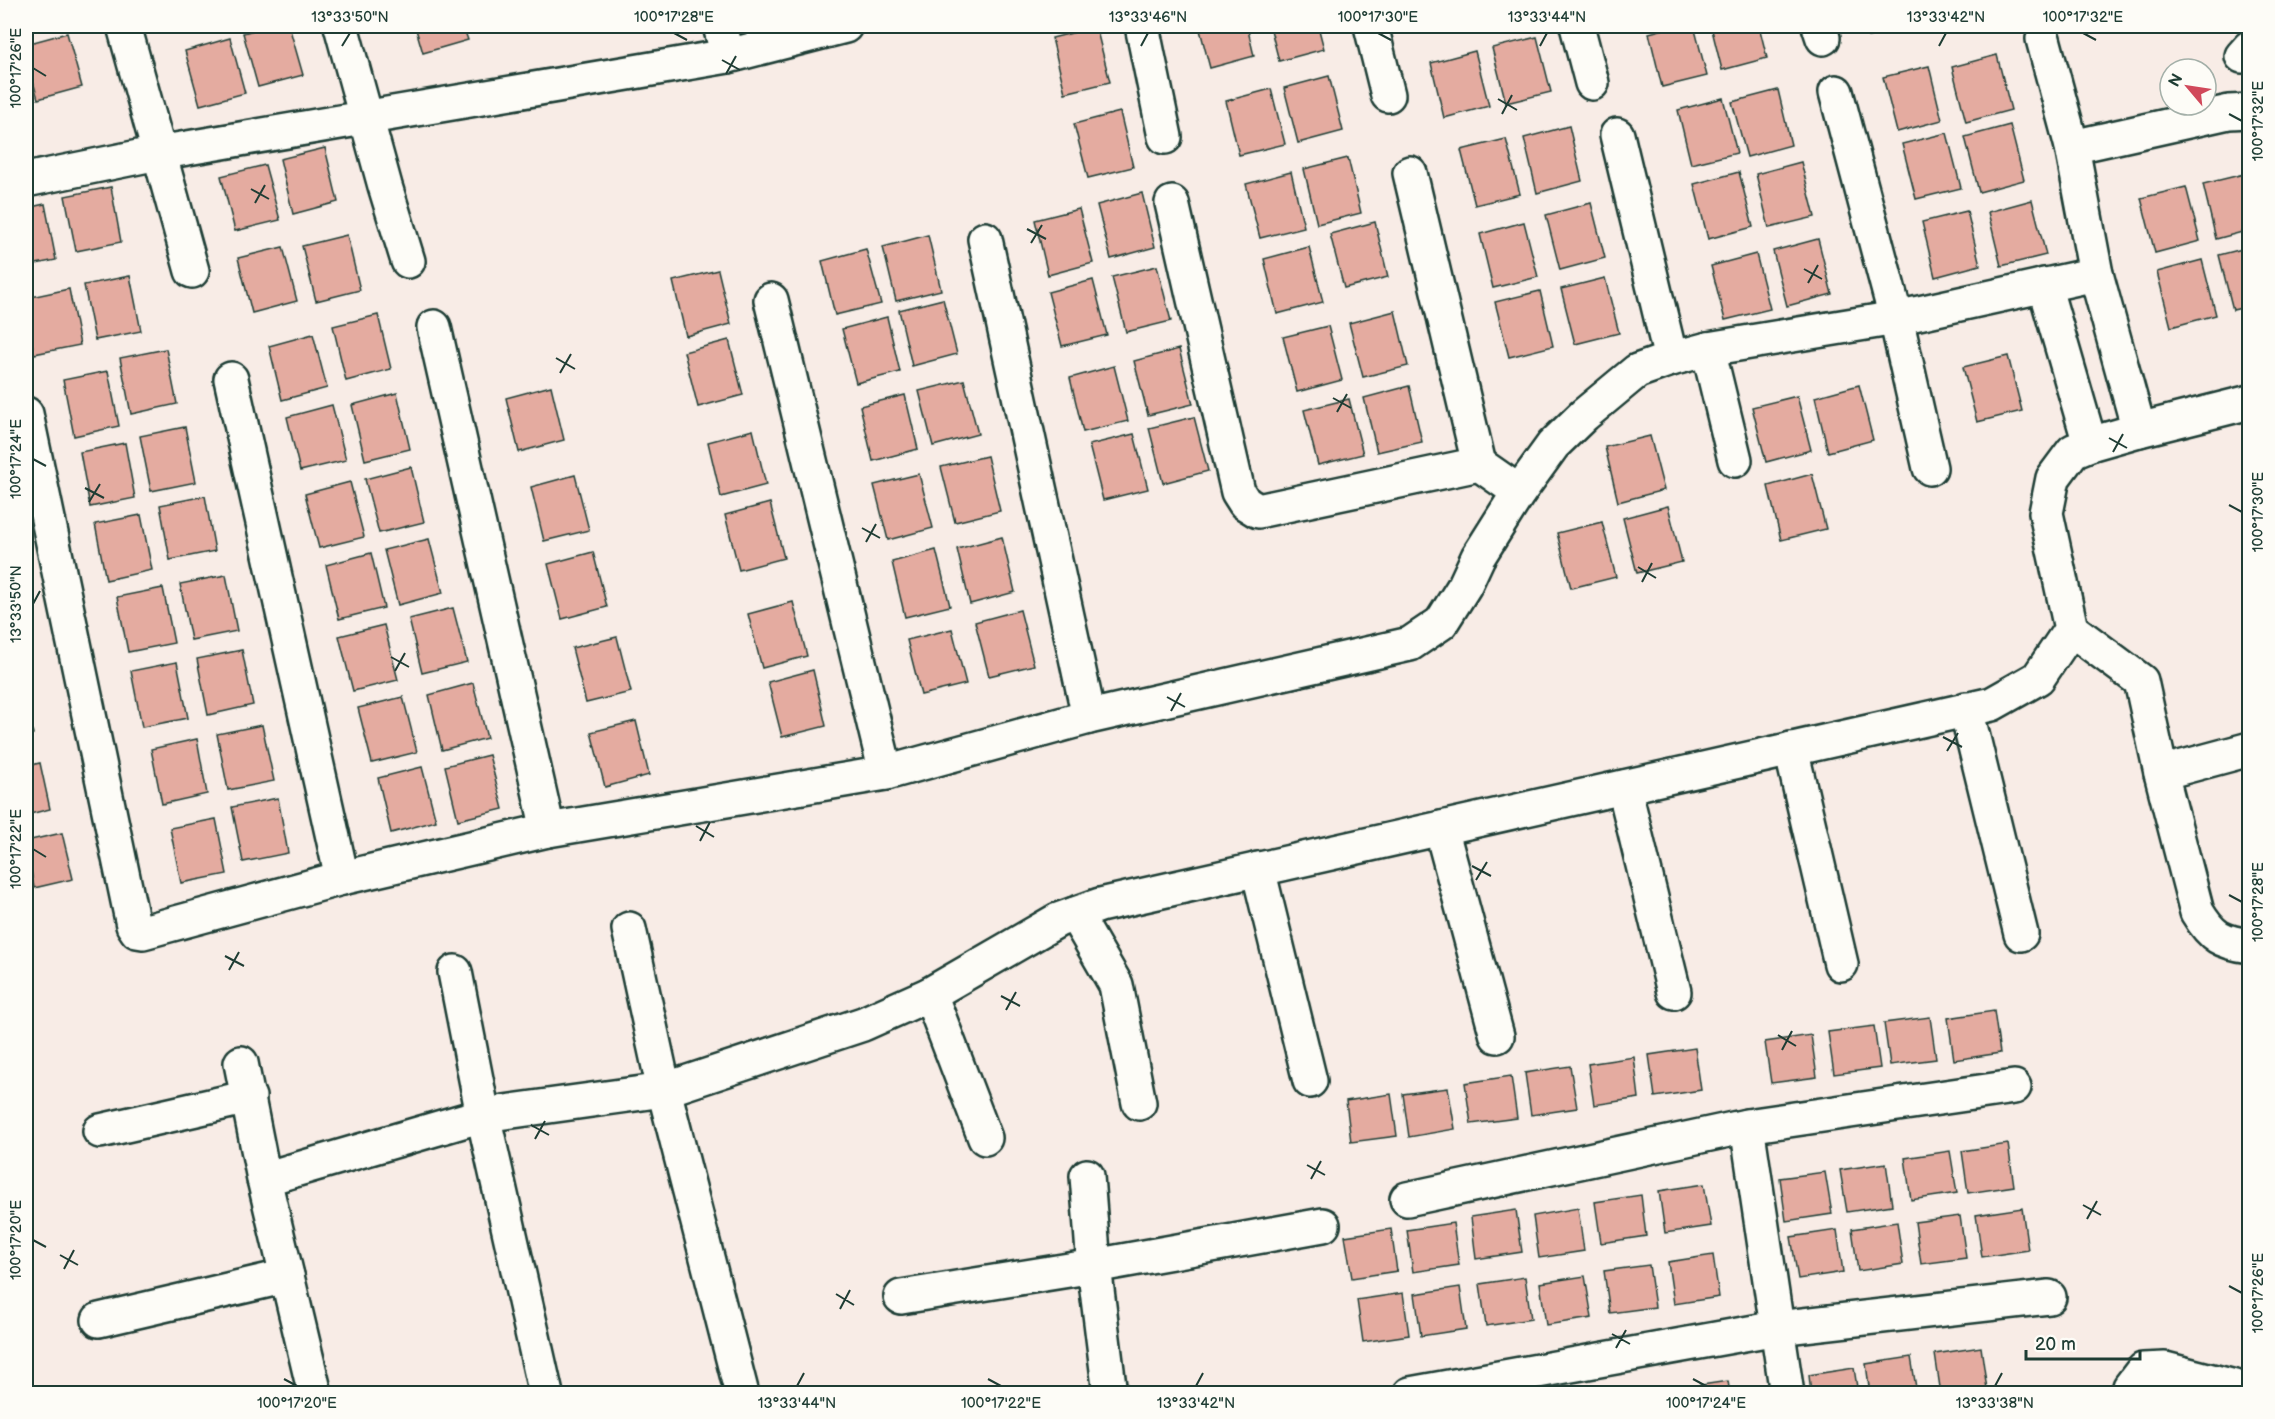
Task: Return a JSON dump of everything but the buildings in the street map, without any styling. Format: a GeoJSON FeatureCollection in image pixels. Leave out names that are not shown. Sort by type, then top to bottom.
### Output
{"type":"FeatureCollection","features":[{"type":"Feature","properties":{"kind":"street"},"geometry":{"type":"LineString","coordinates":[[124,26],[192,272]]}},
{"type":"Feature","properties":{"kind":"street"},"geometry":{"type":"LineString","coordinates":[[341,26],[384,186],[408,261]]}},
{"type":"Feature","properties":{"kind":"street"},"geometry":{"type":"LineString","coordinates":[[26,180],[158,153],[367,117],[724,41],[845,26]]}},
{"type":"Feature","properties":{"kind":"street"},"geometry":{"type":"LineString","coordinates":[[1142,26],[1165,138]]}},
{"type":"Feature","properties":{"kind":"street"},"geometry":{"type":"LineString","coordinates":[[1371,26],[1388,95]]}},
{"type":"Feature","properties":{"kind":"street"},"geometry":{"type":"LineString","coordinates":[[1576,26],[1592,83]]}},
{"type":"Feature","properties":{"kind":"street"},"geometry":{"type":"LineString","coordinates":[[2043,39],[2072,147],[2096,274],[2139,430]]}},
{"type":"Feature","properties":{"kind":"street"},"geometry":{"type":"LineString","coordinates":[[1836,92],[1896,318],[1930,468]]}},
{"type":"Feature","properties":{"kind":"street"},"geometry":{"type":"LineString","coordinates":[[2072,147],[2229,112],[2250,111]]}},
{"type":"Feature","properties":{"kind":"street"},"geometry":{"type":"LineString","coordinates":[[1617,135],[1671,359]]}},
{"type":"Feature","properties":{"kind":"street"},"geometry":{"type":"LineString","coordinates":[[1410,173],[1479,464],[1519,492]]}},
{"type":"Feature","properties":{"kind":"street"},"geometry":{"type":"LineString","coordinates":[[1172,202],[1238,492],[1245,504],[1258,511],[1479,464]]}},
{"type":"Feature","properties":{"kind":"street"},"geometry":{"type":"LineString","coordinates":[[986,239],[1089,717]]}},
{"type":"Feature","properties":{"kind":"street"},"geometry":{"type":"LineString","coordinates":[[26,414],[133,925],[137,931],[143,932],[342,878],[548,830],[886,773],[1089,717],[1410,644],[1441,623],[1465,585],[1478,557],[1519,492],[1554,446],[1584,415],[1637,371],[1708,349],[1896,318],[2096,274]]}},
{"type":"Feature","properties":{"kind":"street"},"geometry":{"type":"LineString","coordinates":[[2044,285],[2090,444]]}},
{"type":"Feature","properties":{"kind":"street"},"geometry":{"type":"LineString","coordinates":[[771,300],[886,773]]}},
{"type":"Feature","properties":{"kind":"street"},"geometry":{"type":"LineString","coordinates":[[434,327],[548,830]]}},
{"type":"Feature","properties":{"kind":"street"},"geometry":{"type":"LineString","coordinates":[[1708,349],[1735,460]]}},
{"type":"Feature","properties":{"kind":"street"},"geometry":{"type":"LineString","coordinates":[[231,379],[342,878]]}},
{"type":"Feature","properties":{"kind":"street"},"geometry":{"type":"LineString","coordinates":[[2250,402],[2139,430],[2073,451],[2054,478],[2046,513],[2071,628],[2141,681],[2161,773],[2197,912],[2208,931],[2227,943],[2250,946]]}},
{"type":"Feature","properties":{"kind":"street"},"geometry":{"type":"LineString","coordinates":[[264,1179],[483,1115],[664,1090],[863,1024],[930,994],[1058,920],[1100,905],[1992,704],[2038,678],[2071,628]]}},
{"type":"Feature","properties":{"kind":"street"},"geometry":{"type":"LineString","coordinates":[[1966,709],[2021,934]]}},
{"type":"Feature","properties":{"kind":"street"},"geometry":{"type":"LineString","coordinates":[[1791,749],[1841,964]]}},
{"type":"Feature","properties":{"kind":"street"},"geometry":{"type":"LineString","coordinates":[[2161,773],[2250,749]]}},
{"type":"Feature","properties":{"kind":"street"},"geometry":{"type":"LineString","coordinates":[[1624,787],[1674,992]]}},
{"type":"Feature","properties":{"kind":"street"},"geometry":{"type":"LineString","coordinates":[[1441,828],[1497,1036]]}},
{"type":"Feature","properties":{"kind":"street"},"geometry":{"type":"LineString","coordinates":[[1258,869],[1310,1081]]}},
{"type":"Feature","properties":{"kind":"street"},"geometry":{"type":"LineString","coordinates":[[1075,914],[1116,985],[1139,1103]]}},
{"type":"Feature","properties":{"kind":"street"},"geometry":{"type":"LineString","coordinates":[[629,929],[664,1090],[742,1394]]}},
{"type":"Feature","properties":{"kind":"street"},"geometry":{"type":"LineString","coordinates":[[455,972],[483,1115],[546,1394]]}},
{"type":"Feature","properties":{"kind":"street"},"geometry":{"type":"LineString","coordinates":[[930,994],[985,1138]]}},
{"type":"Feature","properties":{"kind":"street"},"geometry":{"type":"LineString","coordinates":[[241,1063],[264,1179],[315,1394]]}},
{"type":"Feature","properties":{"kind":"street"},"geometry":{"type":"LineString","coordinates":[[1407,1199],[1747,1126],[2014,1087]]}},
{"type":"Feature","properties":{"kind":"street"},"geometry":{"type":"LineString","coordinates":[[100,1131],[249,1097]]}},
{"type":"Feature","properties":{"kind":"street"},"geometry":{"type":"LineString","coordinates":[[1747,1126],[1787,1394]]}},
{"type":"Feature","properties":{"kind":"street"},"geometry":{"type":"LineString","coordinates":[[1087,1176],[1094,1266],[1110,1394]]}},
{"type":"Feature","properties":{"kind":"street"},"geometry":{"type":"LineString","coordinates":[[901,1297],[1094,1266],[1323,1225]]}},
{"type":"Feature","properties":{"kind":"street"},"geometry":{"type":"LineString","coordinates":[[99,1320],[286,1276]]}},
{"type":"Feature","properties":{"kind":"street"},"geometry":{"type":"LineString","coordinates":[[1410,1394],[1777,1328],[2049,1297]]}},
{"type":"Feature","properties":{"kind":"street"},"geometry":{"type":"LineString","coordinates":[[2128,1394],[2130,1387],[2143,1370],[2164,1369],[2250,1391]]}}]}
